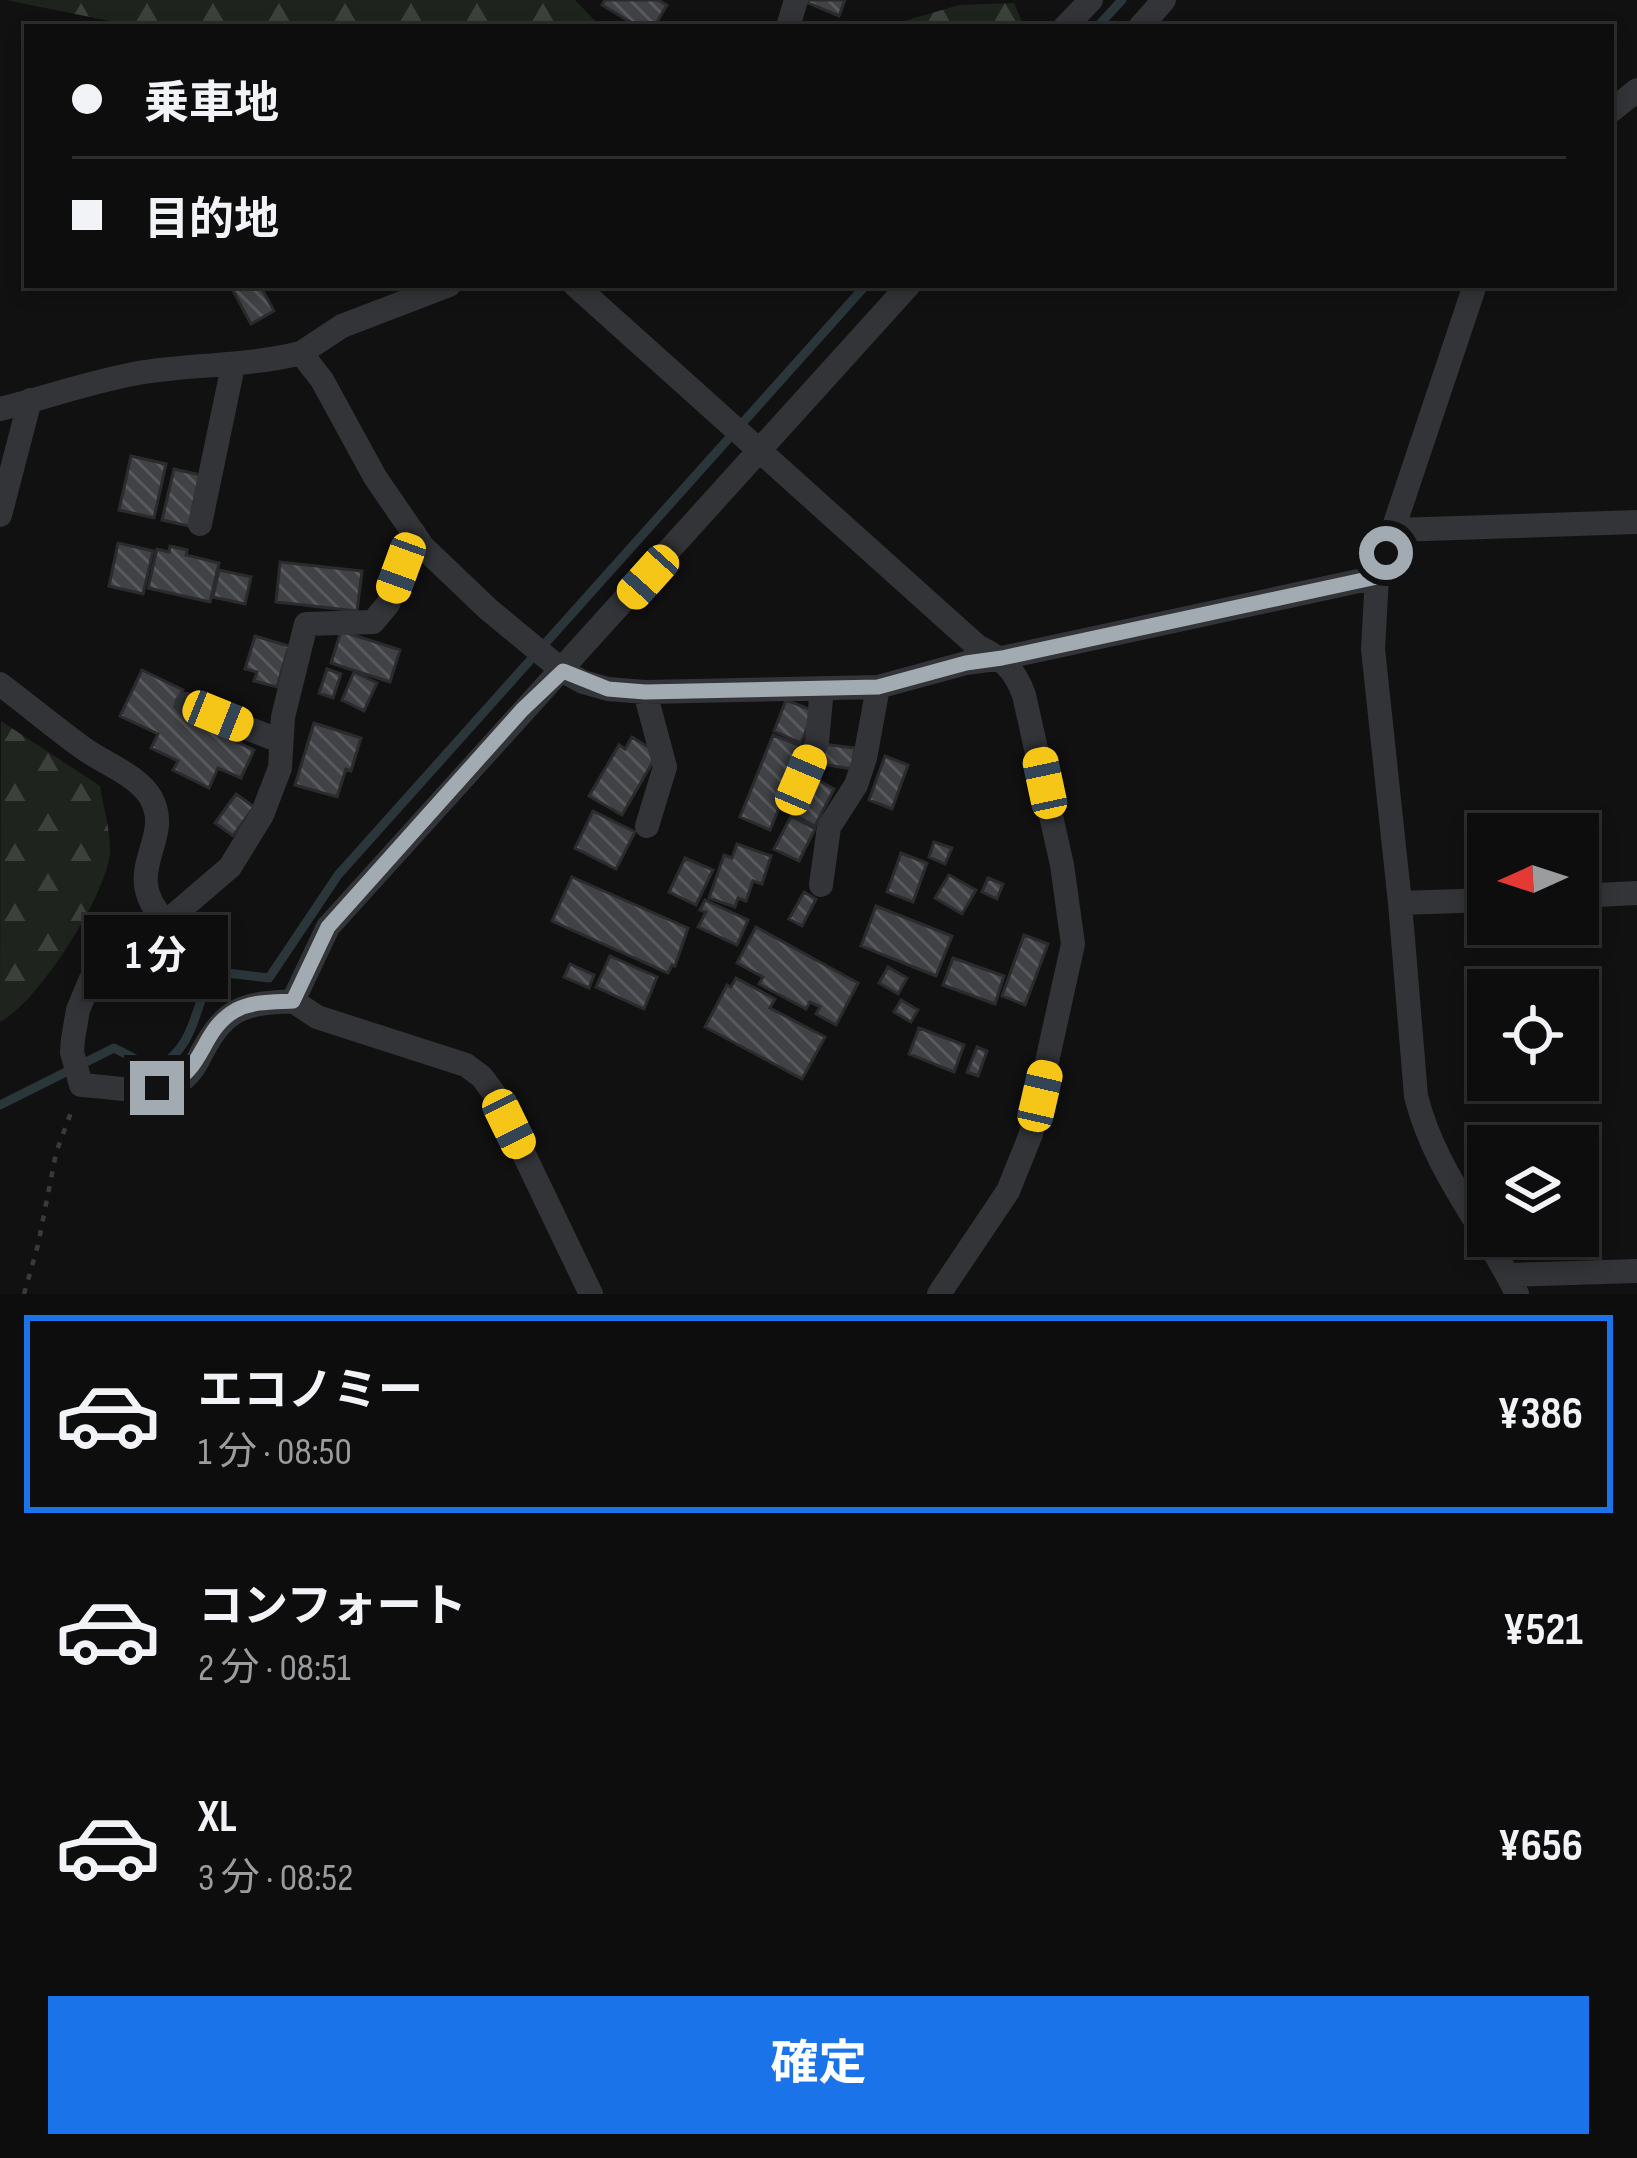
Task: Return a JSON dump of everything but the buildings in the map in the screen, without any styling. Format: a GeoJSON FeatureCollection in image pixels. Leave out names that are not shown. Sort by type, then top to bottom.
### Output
{"type":"FeatureCollection","features":[{"type":"Feature","properties":{"kind":"street"},"geometry":{"type":"LineString","coordinates":[[1068,24],[1091,0]]}},
{"type":"Feature","properties":{"kind":"street"},"geometry":{"type":"LineString","coordinates":[[1143,24],[1164,0]]}},
{"type":"Feature","properties":{"kind":"street"},"geometry":{"type":"LineString","coordinates":[[0,409],[147,371],[232,365],[301,352],[342,326],[441,288]]}},
{"type":"Feature","properties":{"kind":"street"},"geometry":{"type":"LineString","coordinates":[[578,288],[977,646],[1002,658],[1016,673],[1036,742],[1073,944],[1031,1134],[1008,1191],[939,1294]]}},
{"type":"Feature","properties":{"kind":"street"},"geometry":{"type":"LineString","coordinates":[[293,1001],[328,927],[522,710],[746,438],[907,288]]}},
{"type":"Feature","properties":{"kind":"street"},"geometry":{"type":"LineString","coordinates":[[1474,288],[1377,577],[1373,649],[1416,1096],[1423,1126],[1513,1284],[1637,1271]]}},
{"type":"Feature","properties":{"kind":"street"},"geometry":{"type":"LineString","coordinates":[[301,352],[423,547],[555,665],[608,689],[878,687],[966,663],[1377,577]]}},
{"type":"Feature","properties":{"kind":"street"},"geometry":{"type":"LineString","coordinates":[[200,524],[232,365]]}},
{"type":"Feature","properties":{"kind":"street"},"geometry":{"type":"LineString","coordinates":[[0,515],[30,400]]}},
{"type":"Feature","properties":{"kind":"street"},"geometry":{"type":"LineString","coordinates":[[1395,530],[1637,522]]}},
{"type":"Feature","properties":{"kind":"street"},"geometry":{"type":"LineString","coordinates":[[414,533],[388,604],[373,622],[306,624],[280,741],[280,768],[262,814],[230,867],[166,922],[111,957],[90,981],[78,1010],[77,1069],[157,1088],[177,1083],[193,1069],[218,1024],[238,1009],[293,1001],[317,1017],[466,1065],[496,1096],[591,1294]]}},
{"type":"Feature","properties":{"kind":"street"},"geometry":{"type":"LineString","coordinates":[[0,684],[84,749],[141,785],[152,799],[157,816],[146,891],[152,907],[166,922]]}},
{"type":"Feature","properties":{"kind":"street"},"geometry":{"type":"LineString","coordinates":[[821,885],[829,827],[856,785],[878,687]]}},
{"type":"Feature","properties":{"kind":"street"},"geometry":{"type":"LineString","coordinates":[[801,780],[817,742],[822,688]]}},
{"type":"Feature","properties":{"kind":"street"},"geometry":{"type":"LineString","coordinates":[[645,692],[665,767],[647,826]]}},
{"type":"Feature","properties":{"kind":"street"},"geometry":{"type":"LineString","coordinates":[[186,704],[280,741]]}},
{"type":"Feature","properties":{"kind":"street"},"geometry":{"type":"LineString","coordinates":[[1599,895],[1637,893]]}},
{"type":"Feature","properties":{"kind":"street"},"geometry":{"type":"LineString","coordinates":[[1400,903],[1467,900]]}},
{"type":"Feature","properties":{"kind":"path"},"geometry":{"type":"LineString","coordinates":[[24,1294],[77,1069]]}},
{"type":"Feature","properties":{"kind":"green space"},"geometry":{"type":"Polygon","coordinates":[[[6,0],[575,0],[598,24],[112,24],[6,0]]]}},
{"type":"Feature","properties":{"kind":"green space"},"geometry":{"type":"Polygon","coordinates":[[[1014,3],[1023,24],[894,24],[959,5],[1014,3]]]}},
{"type":"Feature","properties":{"kind":"green space"},"geometry":{"type":"Polygon","coordinates":[[[1,721],[100,786],[110,852],[97,893],[68,946],[33,994],[0,1022],[1,721]]]}},
{"type":"Feature","properties":{"kind":"waterway"},"geometry":{"type":"LineString","coordinates":[[1100,24],[1122,0]]}},
{"type":"Feature","properties":{"kind":"waterway"},"geometry":{"type":"LineString","coordinates":[[0,1105],[114,1048],[155,1069],[184,1043],[207,982],[227,973],[269,978],[338,875],[863,288]]}},
{"type":"Feature","properties":{"kind":"route"},"geometry":{"type":"LineString","coordinates":[[157,1088],[177,1083],[193,1069],[218,1024],[238,1009],[293,1001],[328,927],[522,710],[563,671],[608,689],[645,692],[878,687],[966,663],[1377,577],[1386,553]]}}]}
